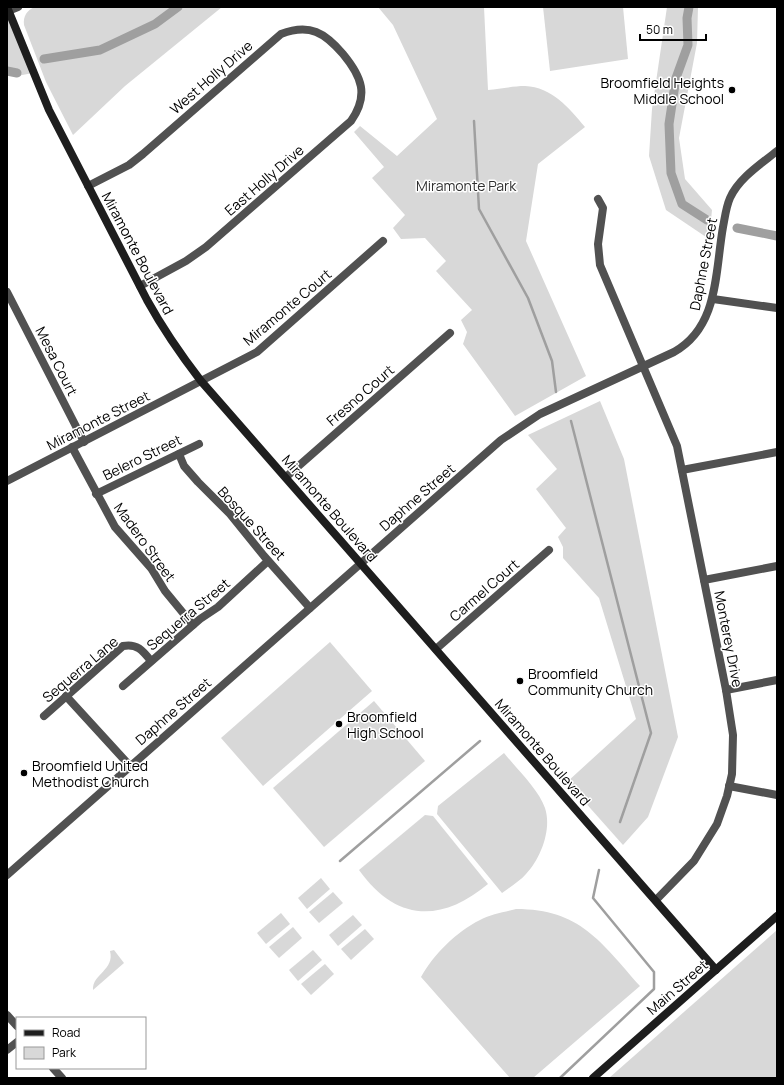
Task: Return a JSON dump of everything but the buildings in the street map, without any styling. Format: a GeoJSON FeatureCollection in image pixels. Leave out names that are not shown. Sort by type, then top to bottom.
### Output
{"type":"FeatureCollection","features":[{"type":"Feature","properties":{"kind":"street"},"geometry":{"type":"LineString","coordinates":[[8,9],[18,7]]}},
{"type":"Feature","properties":{"kind":"street","name":"Miramonte Boulevard"},"geometry":{"type":"LineString","coordinates":[[8,9],[49,110],[88,186],[163,329],[201,381],[716,970]]}},
{"type":"Feature","properties":{"kind":"street","name":"West Holly Drive"},"geometry":{"type":"LineString","coordinates":[[88,186],[129,165],[143,154],[281,34],[300,30],[320,34],[332,41],[352,65]]}},
{"type":"Feature","properties":{"kind":"street","name":"East Holly Drive"},"geometry":{"type":"LineString","coordinates":[[140,286],[186,261],[206,247],[351,121],[357,112],[362,94],[359,76],[352,65]]}},
{"type":"Feature","properties":{"kind":"street","name":"Daphne Street"},"geometry":{"type":"LineString","coordinates":[[7,875],[501,440],[518,428],[559,404],[681,348],[694,337],[707,317],[712,299],[722,235],[731,197],[744,179],[777,150]]}},
{"type":"Feature","properties":{"kind":"street","name":"Monterey Drive"},"geometry":{"type":"LineString","coordinates":[[598,199],[603,208],[598,244],[600,265],[671,429],[682,470],[726,690],[733,735],[733,754],[729,786],[724,807],[705,845],[681,876],[656,900]]}},
{"type":"Feature","properties":{"kind":"street","name":"Miramonte Court"},"geometry":{"type":"LineString","coordinates":[[201,381],[244,360],[268,344],[383,241]]}},
{"type":"Feature","properties":{"kind":"street","name":"Mesa Court"},"geometry":{"type":"LineString","coordinates":[[7,292],[84,442]]}},
{"type":"Feature","properties":{"kind":"street"},"geometry":{"type":"LineString","coordinates":[[712,299],[777,308]]}},
{"type":"Feature","properties":{"kind":"street","name":"Fresno Court"},"geometry":{"type":"LineString","coordinates":[[286,477],[450,333]]}},
{"type":"Feature","properties":{"kind":"street","name":"Miramonte Street"},"geometry":{"type":"LineString","coordinates":[[7,481],[201,381]]}},
{"type":"Feature","properties":{"kind":"street","name":"Belero Street"},"geometry":{"type":"LineString","coordinates":[[96,494],[199,444]]}},
{"type":"Feature","properties":{"kind":"street","name":"Madero Street"},"geometry":{"type":"LineString","coordinates":[[72,448],[115,527],[151,568],[164,591],[193,624]]}},
{"type":"Feature","properties":{"kind":"street"},"geometry":{"type":"LineString","coordinates":[[682,470],[777,452]]}},
{"type":"Feature","properties":{"kind":"street","name":"Bosque Street"},"geometry":{"type":"LineString","coordinates":[[179,454],[184,466],[230,514],[268,561],[310,608]]}},
{"type":"Feature","properties":{"kind":"street","name":"Carmel Court"},"geometry":{"type":"LineString","coordinates":[[436,649],[549,550]]}},
{"type":"Feature","properties":{"kind":"street","name":"Sequerra Street"},"geometry":{"type":"LineString","coordinates":[[123,686],[193,624],[218,607],[268,561]]}},
{"type":"Feature","properties":{"kind":"street"},"geometry":{"type":"LineString","coordinates":[[704,580],[777,566]]}},
{"type":"Feature","properties":{"kind":"street","name":"Sequerra Lane"},"geometry":{"type":"LineString","coordinates":[[44,716],[123,646],[129,645],[140,648],[151,661]]}},
{"type":"Feature","properties":{"kind":"street"},"geometry":{"type":"LineString","coordinates":[[726,690],[777,680]]}},
{"type":"Feature","properties":{"kind":"street"},"geometry":{"type":"LineString","coordinates":[[66,696],[130,766]]}},
{"type":"Feature","properties":{"kind":"street"},"geometry":{"type":"LineString","coordinates":[[729,786],[777,796]]}},
{"type":"Feature","properties":{"kind":"street","name":"Main Street"},"geometry":{"type":"LineString","coordinates":[[593,1078],[777,916]]}},
{"type":"Feature","properties":{"kind":"street"},"geometry":{"type":"LineString","coordinates":[[7,1015],[16,1025]]}},
{"type":"Feature","properties":{"kind":"street"},"geometry":{"type":"LineString","coordinates":[[7,1050],[16,1043]]}},
{"type":"Feature","properties":{"kind":"street"},"geometry":{"type":"LineString","coordinates":[[54,1069],[62,1078]]}},
{"type":"Feature","properties":{"kind":"green space"},"geometry":{"type":"Polygon","coordinates":[[[7,7],[33,73],[17,76],[7,74],[7,7]]]}},
{"type":"Feature","properties":{"kind":"green space"},"geometry":{"type":"Polygon","coordinates":[[[35,7],[222,7],[125,86],[73,135],[46,82],[24,25],[26,14],[35,7]]]}},
{"type":"Feature","properties":{"kind":"green space","name":"Miramonte Park"},"geometry":{"type":"Polygon","coordinates":[[[378,7],[484,7],[488,90],[525,86],[544,90],[552,94],[566,106],[585,127],[538,164],[526,241],[586,376],[515,416],[463,344],[467,332],[461,320],[472,310],[436,271],[446,261],[425,238],[401,239],[393,228],[405,215],[372,178],[384,167],[354,132],[360,126],[397,156],[437,119],[393,25],[378,7]]]}},
{"type":"Feature","properties":{"kind":"green space"},"geometry":{"type":"Polygon","coordinates":[[[543,7],[623,7],[628,59],[550,71],[543,7]]]}},
{"type":"Feature","properties":{"kind":"green space"},"geometry":{"type":"Polygon","coordinates":[[[667,7],[698,7],[697,43],[679,138],[685,179],[712,210],[709,239],[666,210],[649,156],[652,109],[667,7]]]}},
{"type":"Feature","properties":{"kind":"green space"},"geometry":{"type":"Polygon","coordinates":[[[600,401],[624,459],[678,737],[648,817],[623,845],[567,782],[636,719],[599,598],[563,558],[563,547],[558,537],[566,528],[536,489],[557,469],[528,435],[600,401]]]}},
{"type":"Feature","properties":{"kind":"green space"},"geometry":{"type":"Polygon","coordinates":[[[330,642],[372,691],[263,786],[221,738],[330,642]]]}},
{"type":"Feature","properties":{"kind":"green space"},"geometry":{"type":"Polygon","coordinates":[[[374,701],[425,761],[324,847],[273,788],[374,701]]]}},
{"type":"Feature","properties":{"kind":"green space"},"geometry":{"type":"Polygon","coordinates":[[[504,753],[538,794],[545,808],[547,825],[544,843],[536,860],[521,879],[502,893],[437,814],[438,806],[504,753]]]}},
{"type":"Feature","properties":{"kind":"green space"},"geometry":{"type":"Polygon","coordinates":[[[425,815],[433,816],[488,884],[470,897],[453,906],[436,910],[420,911],[404,908],[388,900],[373,887],[359,870],[425,815]]]}},
{"type":"Feature","properties":{"kind":"green space"},"geometry":{"type":"Polygon","coordinates":[[[321,878],[330,889],[307,909],[298,898],[321,878]]]}},
{"type":"Feature","properties":{"kind":"green space"},"geometry":{"type":"Polygon","coordinates":[[[333,892],[343,903],[319,923],[309,912],[333,892]]]}},
{"type":"Feature","properties":{"kind":"green space"},"geometry":{"type":"Polygon","coordinates":[[[516,909],[538,911],[557,915],[573,922],[601,942],[640,986],[533,1078],[510,1078],[421,977],[432,960],[446,944],[462,931],[484,918],[516,909]]]}},
{"type":"Feature","properties":{"kind":"green space"},"geometry":{"type":"Polygon","coordinates":[[[281,913],[290,924],[266,944],[257,933],[281,913]]]}},
{"type":"Feature","properties":{"kind":"green space"},"geometry":{"type":"Polygon","coordinates":[[[353,915],[362,925],[338,946],[329,935],[353,915]]]}},
{"type":"Feature","properties":{"kind":"green space"},"geometry":{"type":"Polygon","coordinates":[[[293,927],[302,938],[279,958],[269,947],[293,927]]]}},
{"type":"Feature","properties":{"kind":"green space"},"geometry":{"type":"Polygon","coordinates":[[[365,929],[374,939],[351,960],[341,949],[365,929]]]}},
{"type":"Feature","properties":{"kind":"green space"},"geometry":{"type":"Polygon","coordinates":[[[777,930],[777,1078],[609,1078],[777,930]]]}},
{"type":"Feature","properties":{"kind":"green space"},"geometry":{"type":"Polygon","coordinates":[[[114,950],[124,963],[93,990],[96,980],[109,963],[111,957],[110,951],[114,950]]]}},
{"type":"Feature","properties":{"kind":"green space"},"geometry":{"type":"Polygon","coordinates":[[[313,950],[322,960],[298,981],[289,970],[313,950]]]}},
{"type":"Feature","properties":{"kind":"green space"},"geometry":{"type":"Polygon","coordinates":[[[325,964],[334,974],[311,995],[301,984],[325,964]]]}},
{"type":"Feature","properties":{"kind":"waterway"},"geometry":{"type":"LineString","coordinates":[[44,59],[100,50],[155,24],[178,7]]}},
{"type":"Feature","properties":{"kind":"waterway"},"geometry":{"type":"LineString","coordinates":[[689,7],[687,18],[688,45],[676,78],[669,124],[671,173],[682,204],[707,220]]}},
{"type":"Feature","properties":{"kind":"waterway"},"geometry":{"type":"LineString","coordinates":[[7,71],[17,73]]}},
{"type":"Feature","properties":{"kind":"waterway"},"geometry":{"type":"LineString","coordinates":[[474,121],[479,209],[528,298],[552,361],[556,392]]}},
{"type":"Feature","properties":{"kind":"waterway"},"geometry":{"type":"LineString","coordinates":[[737,228],[777,236]]}},
{"type":"Feature","properties":{"kind":"waterway"},"geometry":{"type":"LineString","coordinates":[[571,421],[651,733],[620,822]]}},
{"type":"Feature","properties":{"kind":"waterway"},"geometry":{"type":"LineString","coordinates":[[340,861],[480,741]]}},
{"type":"Feature","properties":{"kind":"waterway"},"geometry":{"type":"LineString","coordinates":[[560,1078],[654,989],[654,972],[593,898],[599,870]]}},
{"type":"Feature","properties":{"kind":"place","name":"Broomfield Heights Middle School"},"geometry":{"type":"Point","coordinates":[732,90]}},
{"type":"Feature","properties":{"kind":"place","name":"Broomfield Community Church"},"geometry":{"type":"Point","coordinates":[520,681]}},
{"type":"Feature","properties":{"kind":"place","name":"Broomfield High School"},"geometry":{"type":"Point","coordinates":[339,724]}},
{"type":"Feature","properties":{"kind":"place","name":"Broomfield United Methodist Church"},"geometry":{"type":"Point","coordinates":[24,773]}}]}
